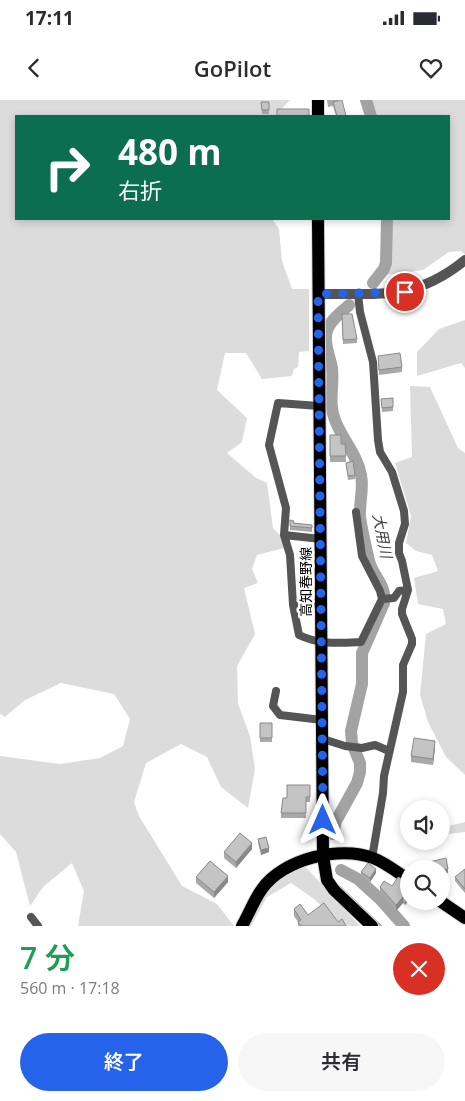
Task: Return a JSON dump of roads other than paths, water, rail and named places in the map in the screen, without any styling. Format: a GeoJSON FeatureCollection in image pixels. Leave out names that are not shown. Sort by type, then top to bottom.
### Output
{"type":"FeatureCollection","features":[{"type":"Feature","properties":{"kind":"main road"},"geometry":{"type":"LineString","coordinates":[[318,100],[318,115]]}},
{"type":"Feature","properties":{"kind":"main road","name":"高知春野線"},"geometry":{"type":"LineString","coordinates":[[318,220],[324,871],[331,885],[372,926]]}},
{"type":"Feature","properties":{"kind":"main road"},"geometry":{"type":"LineString","coordinates":[[242,926],[263,888],[276,875],[292,864],[308,858],[344,853],[372,858],[400,874]]}},
{"type":"Feature","properties":{"kind":"main road"},"geometry":{"type":"LineString","coordinates":[[450,908],[465,918]]}},
{"type":"Feature","properties":{"kind":"street"},"geometry":{"type":"LineString","coordinates":[[318,294],[396,293],[415,289],[435,281],[465,260]]}},
{"type":"Feature","properties":{"kind":"street"},"geometry":{"type":"LineString","coordinates":[[358,294],[360,312],[373,362],[380,452],[392,472],[404,511],[404,524],[399,543],[399,554],[408,590],[402,614],[412,639],[412,644],[403,665],[403,692],[384,776],[372,858]]}},
{"type":"Feature","properties":{"kind":"street"},"geometry":{"type":"LineString","coordinates":[[319,406],[278,402],[269,445],[286,508],[284,535],[290,555],[293,605],[299,636],[307,640],[322,642],[361,642],[385,599]]}},
{"type":"Feature","properties":{"kind":"street"},"geometry":{"type":"LineString","coordinates":[[356,512],[362,556],[385,599]]}},
{"type":"Feature","properties":{"kind":"street"},"geometry":{"type":"LineString","coordinates":[[284,535],[321,539]]}},
{"type":"Feature","properties":{"kind":"street"},"geometry":{"type":"LineString","coordinates":[[385,599],[394,598],[401,590],[408,590]]}},
{"type":"Feature","properties":{"kind":"street"},"geometry":{"type":"LineString","coordinates":[[293,605],[322,603]]}},
{"type":"Feature","properties":{"kind":"street"},"geometry":{"type":"LineString","coordinates":[[276,691],[273,706],[280,715],[322,720]]}},
{"type":"Feature","properties":{"kind":"street"},"geometry":{"type":"LineString","coordinates":[[322,739],[353,747],[362,748],[375,745],[389,751]]}},
{"type":"Feature","properties":{"kind":"street"},"geometry":{"type":"LineString","coordinates":[[31,917],[38,926]]}},
{"type":"Feature","properties":{"kind":"waterway","name":"大用川"},"geometry":{"type":"LineString","coordinates":[[366,100],[371,115]]}},
{"type":"Feature","properties":{"kind":"waterway","name":"大用川"},"geometry":{"type":"LineString","coordinates":[[373,283],[384,269],[386,263],[387,220]]}},
{"type":"Feature","properties":{"kind":"waterway","name":"大用川"},"geometry":{"type":"LineString","coordinates":[[333,834],[336,821],[357,783],[360,772],[360,763],[352,743],[351,731],[362,684],[362,653],[384,603],[382,586],[371,567],[362,528],[360,517],[362,480],[359,467],[338,427],[332,407],[332,368],[326,345],[326,335],[331,323],[349,305]]}},
{"type":"Feature","properties":{"kind":"waterway","name":"大用川"},"geometry":{"type":"LineString","coordinates":[[341,870],[358,879],[380,899],[404,926]]}},
{"type":"Feature","properties":{"kind":"waterway"},"geometry":{"type":"LineString","coordinates":[[338,885],[381,926]]}}]}
